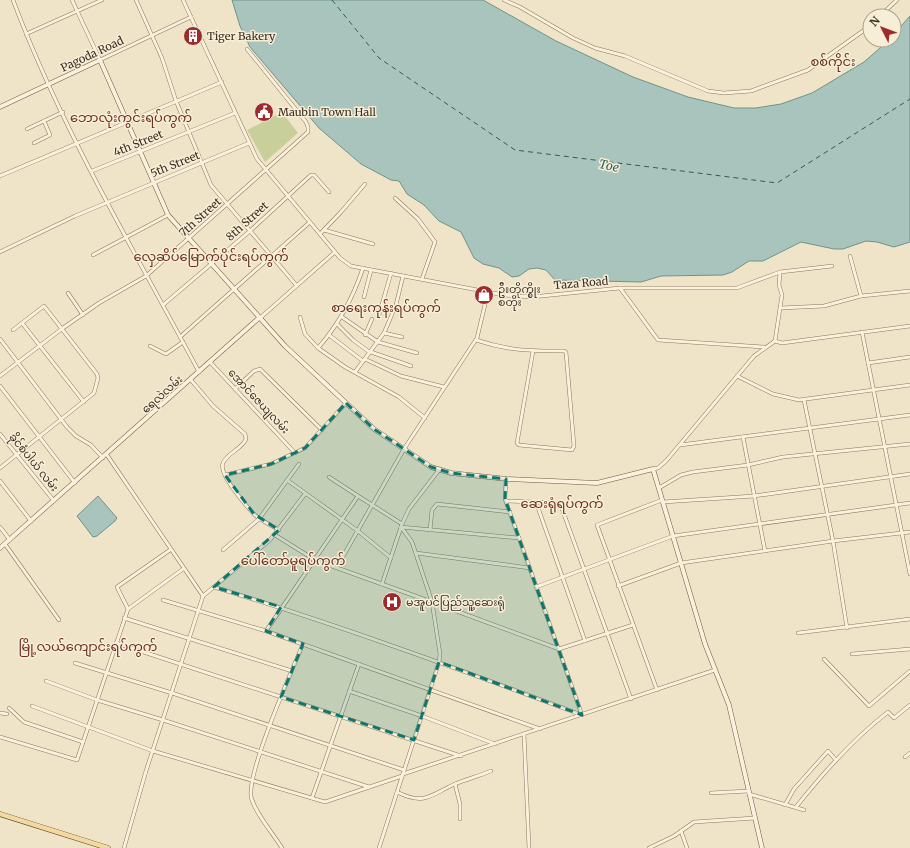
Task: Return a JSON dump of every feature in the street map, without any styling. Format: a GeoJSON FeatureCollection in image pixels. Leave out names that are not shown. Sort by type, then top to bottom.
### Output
{"type":"FeatureCollection","features":[{"type":"Feature","properties":{"kind":"main road"},"geometry":{"type":"LineString","coordinates":[[0,814],[108,848]]}},
{"type":"Feature","properties":{"kind":"street"},"geometry":{"type":"LineString","coordinates":[[13,0],[26,34],[77,142],[146,276],[199,372]]}},
{"type":"Feature","properties":{"kind":"street"},"geometry":{"type":"LineString","coordinates":[[72,0],[128,121],[168,215],[285,346],[374,429],[439,470],[506,479],[597,483],[658,468],[680,445],[737,376],[765,347],[775,341],[782,343],[910,326]]}},
{"type":"Feature","properties":{"kind":"street"},"geometry":{"type":"LineString","coordinates":[[26,34],[102,0]]}},
{"type":"Feature","properties":{"kind":"street"},"geometry":{"type":"LineString","coordinates":[[136,0],[162,58],[176,101],[211,185],[297,286]]}},
{"type":"Feature","properties":{"kind":"street","name":"Taza Road"},"geometry":{"type":"LineString","coordinates":[[183,0],[257,159],[335,252],[346,263],[371,270],[504,295],[532,297],[620,288],[738,288],[780,272],[794,269],[832,266]]}},
{"type":"Feature","properties":{"kind":"street"},"geometry":{"type":"LineString","coordinates":[[504,0],[520,7],[573,38],[595,48],[625,56],[708,91],[717,92],[751,91],[808,70],[862,32]]}},
{"type":"Feature","properties":{"kind":"street"},"geometry":{"type":"LineString","coordinates":[[888,8],[897,0]]}},
{"type":"Feature","properties":{"kind":"street","name":"Pagoda Road"},"geometry":{"type":"LineString","coordinates":[[0,107],[191,17]]}},
{"type":"Feature","properties":{"kind":"street","name":"7th Street"},"geometry":{"type":"LineString","coordinates":[[0,376],[83,314],[146,276],[308,132],[308,127],[247,49]]}},
{"type":"Feature","properties":{"kind":"street"},"geometry":{"type":"LineString","coordinates":[[0,176],[77,142],[222,82]]}},
{"type":"Feature","properties":{"kind":"street"},"geometry":{"type":"LineString","coordinates":[[27,129],[63,112]]}},
{"type":"Feature","properties":{"kind":"street","name":"4th Street"},"geometry":{"type":"LineString","coordinates":[[92,171],[235,113]]}},
{"type":"Feature","properties":{"kind":"street"},"geometry":{"type":"LineString","coordinates":[[34,143],[50,135],[44,121]]}},
{"type":"Feature","properties":{"kind":"street","name":"5th Street"},"geometry":{"type":"LineString","coordinates":[[0,252],[108,202],[249,143]]}},
{"type":"Feature","properties":{"kind":"street","name":"8th Street"},"geometry":{"type":"LineString","coordinates":[[163,305],[212,265],[312,175],[329,192]]}},
{"type":"Feature","properties":{"kind":"street"},"geometry":{"type":"LineString","coordinates":[[320,234],[349,204],[365,184]]}},
{"type":"Feature","properties":{"kind":"street"},"geometry":{"type":"LineString","coordinates":[[394,198],[418,219],[435,242],[422,279]]}},
{"type":"Feature","properties":{"kind":"street"},"geometry":{"type":"LineString","coordinates":[[93,255],[168,215]]}},
{"type":"Feature","properties":{"kind":"street"},"geometry":{"type":"LineString","coordinates":[[180,337],[310,222]]}},
{"type":"Feature","properties":{"kind":"street"},"geometry":{"type":"LineString","coordinates":[[324,230],[373,244]]}},
{"type":"Feature","properties":{"kind":"street","name":"ရေလဲလမ်း"},"geometry":{"type":"LineString","coordinates":[[0,548],[105,457],[259,318],[335,252]]}},
{"type":"Feature","properties":{"kind":"street"},"geometry":{"type":"LineString","coordinates":[[850,256],[861,296]]}},
{"type":"Feature","properties":{"kind":"street"},"geometry":{"type":"LineString","coordinates":[[318,348],[342,317],[357,287],[363,268]]}},
{"type":"Feature","properties":{"kind":"street"},"geometry":{"type":"LineString","coordinates":[[364,297],[371,270]]}},
{"type":"Feature","properties":{"kind":"street"},"geometry":{"type":"LineString","coordinates":[[775,341],[782,295],[779,285],[780,272]]}},
{"type":"Feature","properties":{"kind":"street"},"geometry":{"type":"LineString","coordinates":[[379,315],[391,273]]}},
{"type":"Feature","properties":{"kind":"street"},"geometry":{"type":"LineString","coordinates":[[355,372],[384,333],[396,305],[403,276]]}},
{"type":"Feature","properties":{"kind":"street"},"geometry":{"type":"LineString","coordinates":[[620,288],[658,340],[765,347]]}},
{"type":"Feature","properties":{"kind":"street"},"geometry":{"type":"LineString","coordinates":[[780,308],[824,306],[861,296],[897,291],[910,291]]}},
{"type":"Feature","properties":{"kind":"street"},"geometry":{"type":"LineString","coordinates":[[337,567],[404,449],[476,340],[488,292]]}},
{"type":"Feature","properties":{"kind":"street"},"geometry":{"type":"LineString","coordinates":[[68,293],[83,314]]}},
{"type":"Feature","properties":{"kind":"street"},"geometry":{"type":"LineString","coordinates":[[0,468],[62,420],[95,392],[98,376],[63,328],[44,306],[13,330]]}},
{"type":"Feature","properties":{"kind":"street"},"geometry":{"type":"LineString","coordinates":[[300,317],[305,334],[318,348],[355,372],[399,397],[425,418]]}},
{"type":"Feature","properties":{"kind":"street"},"geometry":{"type":"LineString","coordinates":[[342,317],[365,335],[378,342],[417,353]]}},
{"type":"Feature","properties":{"kind":"street"},"geometry":{"type":"LineString","coordinates":[[365,335],[372,319]]}},
{"type":"Feature","properties":{"kind":"street"},"geometry":{"type":"LineString","coordinates":[[22,323],[84,402]]}},
{"type":"Feature","properties":{"kind":"street"},"geometry":{"type":"LineString","coordinates":[[337,324],[353,340],[370,352],[411,366]]}},
{"type":"Feature","properties":{"kind":"street"},"geometry":{"type":"LineString","coordinates":[[862,332],[910,574]]}},
{"type":"Feature","properties":{"kind":"street"},"geometry":{"type":"LineString","coordinates":[[384,333],[402,337]]}},
{"type":"Feature","properties":{"kind":"street"},"geometry":{"type":"LineString","coordinates":[[329,335],[364,360],[401,376],[444,387]]}},
{"type":"Feature","properties":{"kind":"street"},"geometry":{"type":"LineString","coordinates":[[0,339],[76,436],[91,444],[105,457],[203,596]]}},
{"type":"Feature","properties":{"kind":"street"},"geometry":{"type":"LineString","coordinates":[[476,340],[499,348],[533,351],[564,351],[567,353],[574,446],[572,450],[519,445],[517,443],[533,351]]}},
{"type":"Feature","properties":{"kind":"street"},"geometry":{"type":"LineString","coordinates":[[150,346],[166,354],[183,342]]}},
{"type":"Feature","properties":{"kind":"street"},"geometry":{"type":"LineString","coordinates":[[868,363],[910,357]]}},
{"type":"Feature","properties":{"kind":"street","name":"အောင်ဇေယျလမ်း"},"geometry":{"type":"LineString","coordinates":[[210,362],[295,453]]}},
{"type":"Feature","properties":{"kind":"street"},"geometry":{"type":"LineString","coordinates":[[235,389],[254,371],[260,369],[322,430]]}},
{"type":"Feature","properties":{"kind":"street"},"geometry":{"type":"LineString","coordinates":[[737,376],[773,394],[785,398],[804,400],[910,386]]}},
{"type":"Feature","properties":{"kind":"street"},"geometry":{"type":"LineString","coordinates":[[191,380],[213,406],[245,434],[246,438],[244,444],[223,462],[222,466],[231,485],[259,519],[278,530]]}},
{"type":"Feature","properties":{"kind":"street"},"geometry":{"type":"LineString","coordinates":[[0,386],[75,483]]}},
{"type":"Feature","properties":{"kind":"street"},"geometry":{"type":"LineString","coordinates":[[804,400],[833,541],[848,628]]}},
{"type":"Feature","properties":{"kind":"street"},"geometry":{"type":"LineString","coordinates":[[225,474],[271,464],[304,448],[346,403]]}},
{"type":"Feature","properties":{"kind":"street"},"geometry":{"type":"LineString","coordinates":[[680,445],[910,415]]}},
{"type":"Feature","properties":{"kind":"street","name":"ခိုင်စံပါယ် လမ်း"},"geometry":{"type":"LineString","coordinates":[[0,434],[54,501]]}},
{"type":"Feature","properties":{"kind":"street"},"geometry":{"type":"LineString","coordinates":[[743,437],[765,551]]}},
{"type":"Feature","properties":{"kind":"street"},"geometry":{"type":"LineString","coordinates":[[659,488],[681,475],[748,465],[783,457],[884,448],[910,444]]}},
{"type":"Feature","properties":{"kind":"street"},"geometry":{"type":"LineString","coordinates":[[223,550],[259,519],[299,464]]}},
{"type":"Feature","properties":{"kind":"street"},"geometry":{"type":"LineString","coordinates":[[653,469],[705,644],[729,705],[762,848]]}},
{"type":"Feature","properties":{"kind":"street"},"geometry":{"type":"LineString","coordinates":[[382,584],[401,526],[409,509],[439,470]]}},
{"type":"Feature","properties":{"kind":"street"},"geometry":{"type":"LineString","coordinates":[[657,690],[596,525],[663,501],[754,496],[910,474]]}},
{"type":"Feature","properties":{"kind":"street"},"geometry":{"type":"LineString","coordinates":[[329,477],[401,526],[412,542],[432,602],[440,654],[439,662],[379,848]]}},
{"type":"Feature","properties":{"kind":"street"},"geometry":{"type":"LineString","coordinates":[[506,479],[504,494],[506,501],[582,715]]}},
{"type":"Feature","properties":{"kind":"street"},"geometry":{"type":"LineString","coordinates":[[287,480],[358,530],[391,558]]}},
{"type":"Feature","properties":{"kind":"street"},"geometry":{"type":"LineString","coordinates":[[0,481],[32,521]]}},
{"type":"Feature","properties":{"kind":"street"},"geometry":{"type":"LineString","coordinates":[[124,848],[153,751],[203,596],[274,535],[305,494]]}},
{"type":"Feature","properties":{"kind":"street"},"geometry":{"type":"LineString","coordinates":[[266,631],[358,496]]}},
{"type":"Feature","properties":{"kind":"street"},"geometry":{"type":"LineString","coordinates":[[506,501],[557,503],[561,506],[585,568],[631,699]]}},
{"type":"Feature","properties":{"kind":"street"},"geometry":{"type":"LineString","coordinates":[[536,502],[585,641]]}},
{"type":"Feature","properties":{"kind":"street"},"geometry":{"type":"LineString","coordinates":[[536,587],[673,536],[910,503]]}},
{"type":"Feature","properties":{"kind":"street"},"geometry":{"type":"LineString","coordinates":[[430,530],[432,510],[437,504],[510,512]]}},
{"type":"Feature","properties":{"kind":"street"},"geometry":{"type":"LineString","coordinates":[[401,526],[519,538]]}},
{"type":"Feature","properties":{"kind":"street"},"geometry":{"type":"LineString","coordinates":[[0,528],[10,540]]}},
{"type":"Feature","properties":{"kind":"street"},"geometry":{"type":"LineString","coordinates":[[618,586],[681,563],[833,541],[910,532]]}},
{"type":"Feature","properties":{"kind":"street"},"geometry":{"type":"LineString","coordinates":[[274,535],[315,560],[559,649],[608,634],[633,624]]}},
{"type":"Feature","properties":{"kind":"street"},"geometry":{"type":"LineString","coordinates":[[5,544],[59,620]]}},
{"type":"Feature","properties":{"kind":"street"},"geometry":{"type":"LineString","coordinates":[[128,609],[116,589],[117,587],[170,550]]}},
{"type":"Feature","properties":{"kind":"street"},"geometry":{"type":"LineString","coordinates":[[416,553],[530,568]]}},
{"type":"Feature","properties":{"kind":"street"},"geometry":{"type":"LineString","coordinates":[[0,737],[76,760],[84,742],[128,609],[183,569]]}},
{"type":"Feature","properties":{"kind":"street"},"geometry":{"type":"LineString","coordinates":[[214,587],[281,607],[439,662],[582,715]]}},
{"type":"Feature","properties":{"kind":"street"},"geometry":{"type":"LineString","coordinates":[[162,600],[266,631],[540,730]]}},
{"type":"Feature","properties":{"kind":"street"},"geometry":{"type":"LineString","coordinates":[[124,618],[292,671]]}},
{"type":"Feature","properties":{"kind":"street"},"geometry":{"type":"LineString","coordinates":[[798,633],[910,620]]}},
{"type":"Feature","properties":{"kind":"street"},"geometry":{"type":"LineString","coordinates":[[116,643],[461,756]]}},
{"type":"Feature","properties":{"kind":"street"},"geometry":{"type":"LineString","coordinates":[[282,848],[251,797],[252,780],[271,725],[303,644]]}},
{"type":"Feature","properties":{"kind":"street"},"geometry":{"type":"LineString","coordinates":[[852,654],[910,649]]}},
{"type":"Feature","properties":{"kind":"street"},"geometry":{"type":"LineString","coordinates":[[824,659],[869,706],[910,671]]}},
{"type":"Feature","properties":{"kind":"street"},"geometry":{"type":"LineString","coordinates":[[76,663],[172,692],[404,770]]}},
{"type":"Feature","properties":{"kind":"street"},"geometry":{"type":"LineString","coordinates":[[312,798],[359,664]]}},
{"type":"Feature","properties":{"kind":"street"},"geometry":{"type":"LineString","coordinates":[[32,706],[153,751],[326,802],[715,670]]}},
{"type":"Feature","properties":{"kind":"street"},"geometry":{"type":"LineString","coordinates":[[46,681],[98,700],[369,787]]}},
{"type":"Feature","properties":{"kind":"street"},"geometry":{"type":"LineString","coordinates":[[349,691],[422,716],[495,744]]}},
{"type":"Feature","properties":{"kind":"street"},"geometry":{"type":"LineString","coordinates":[[796,807],[835,759],[888,712],[894,718],[910,705]]}},
{"type":"Feature","properties":{"kind":"street"},"geometry":{"type":"LineString","coordinates":[[9,708],[24,722],[84,742]]}},
{"type":"Feature","properties":{"kind":"street"},"geometry":{"type":"LineString","coordinates":[[0,713],[7,714]]}},
{"type":"Feature","properties":{"kind":"street"},"geometry":{"type":"LineString","coordinates":[[524,734],[529,848]]}},
{"type":"Feature","properties":{"kind":"street"},"geometry":{"type":"LineString","coordinates":[[785,804],[794,789],[828,751],[835,759]]}},
{"type":"Feature","properties":{"kind":"street"},"geometry":{"type":"LineString","coordinates":[[905,757],[910,753]]}},
{"type":"Feature","properties":{"kind":"street"},"geometry":{"type":"LineString","coordinates":[[397,792],[410,799],[427,799],[455,784],[491,771]]}},
{"type":"Feature","properties":{"kind":"street"},"geometry":{"type":"LineString","coordinates":[[455,784],[460,804],[460,819]]}},
{"type":"Feature","properties":{"kind":"street"},"geometry":{"type":"LineString","coordinates":[[711,793],[749,792],[804,810]]}},
{"type":"Feature","properties":{"kind":"street"},"geometry":{"type":"LineString","coordinates":[[649,848],[681,831],[694,822],[755,818]]}},
{"type":"Feature","properties":{"kind":"street"},"geometry":{"type":"LineString","coordinates":[[681,831],[688,848]]}},
{"type":"Feature","properties":{"kind":"highlighted area"},"geometry":{"type":"Polygon","coordinates":[[[346,403],[374,429],[431,467],[451,473],[506,479],[505,499],[582,715],[439,662],[414,740],[281,697],[303,644],[266,631],[281,607],[214,587],[279,530],[254,514],[225,475],[271,464],[305,448],[346,403]]]}},
{"type":"Feature","properties":{"kind":"green space"},"geometry":{"type":"Polygon","coordinates":[[[282,112],[298,133],[265,162],[247,130],[282,112]]]}},
{"type":"Feature","properties":{"kind":"water","name":"Toe"},"geometry":{"type":"Polygon","coordinates":[[[232,0],[483,0],[556,41],[633,77],[688,97],[734,108],[756,108],[781,104],[812,93],[864,62],[880,48],[902,48],[902,25],[910,16],[910,242],[894,247],[877,242],[866,241],[843,249],[834,249],[801,242],[763,261],[749,261],[732,272],[723,275],[661,276],[641,282],[555,280],[546,270],[537,268],[529,269],[519,276],[512,277],[499,268],[483,264],[474,258],[461,232],[439,221],[424,205],[407,194],[399,181],[391,180],[361,164],[319,128],[250,47],[240,26],[232,0]]]}},
{"type":"Feature","properties":{"kind":"water"},"geometry":{"type":"Polygon","coordinates":[[[98,496],[117,518],[97,536],[93,537],[77,516],[98,496]]]}},
{"type":"Feature","properties":{"kind":"ferry route"},"geometry":{"type":"LineString","coordinates":[[332,0],[379,58],[515,150],[777,183],[910,99]]}},
{"type":"Feature","properties":{"kind":"place","name":"Tiger Bakery"},"geometry":{"type":"Point","coordinates":[193,36]}},
{"type":"Feature","properties":{"kind":"place","name":"Maubin Town Hall"},"geometry":{"type":"Point","coordinates":[264,112]}},
{"type":"Feature","properties":{"kind":"place","name":"ဦးတိုက္စိုး စတိုး"},"geometry":{"type":"Point","coordinates":[484,295]}},
{"type":"Feature","properties":{"kind":"place","name":"မအူပင်ပြည်သူ့ဆေးရုံ"},"geometry":{"type":"Point","coordinates":[392,602]}},
{"type":"Feature","properties":{"kind":"district","name":"စစ်ကိုင်း"},"geometry":{"type":"Point","coordinates":[833,61]}},
{"type":"Feature","properties":{"kind":"district","name":"ဘောလုံးကွင်းရပ်ကွက်"},"geometry":{"type":"Point","coordinates":[131,117]}},
{"type":"Feature","properties":{"kind":"district","name":"လှေဆိပ်မြောက်ပိုင်းရပ်ကွက်"},"geometry":{"type":"Point","coordinates":[211,256]}},
{"type":"Feature","properties":{"kind":"district","name":"စာရေးကုန်းရပ်ကွက်"},"geometry":{"type":"Point","coordinates":[386,307]}},
{"type":"Feature","properties":{"kind":"district","name":"ဆေးရုံရပ်ကွက်"},"geometry":{"type":"Point","coordinates":[562,503]}},
{"type":"Feature","properties":{"kind":"district","name":"ပေါ်တော်မူရပ်ကွက်"},"geometry":{"type":"Point","coordinates":[293,560]}},
{"type":"Feature","properties":{"kind":"district","name":"မြို့လယ်ကျောင်းရပ်ကွက်"},"geometry":{"type":"Point","coordinates":[88,646]}}]}
